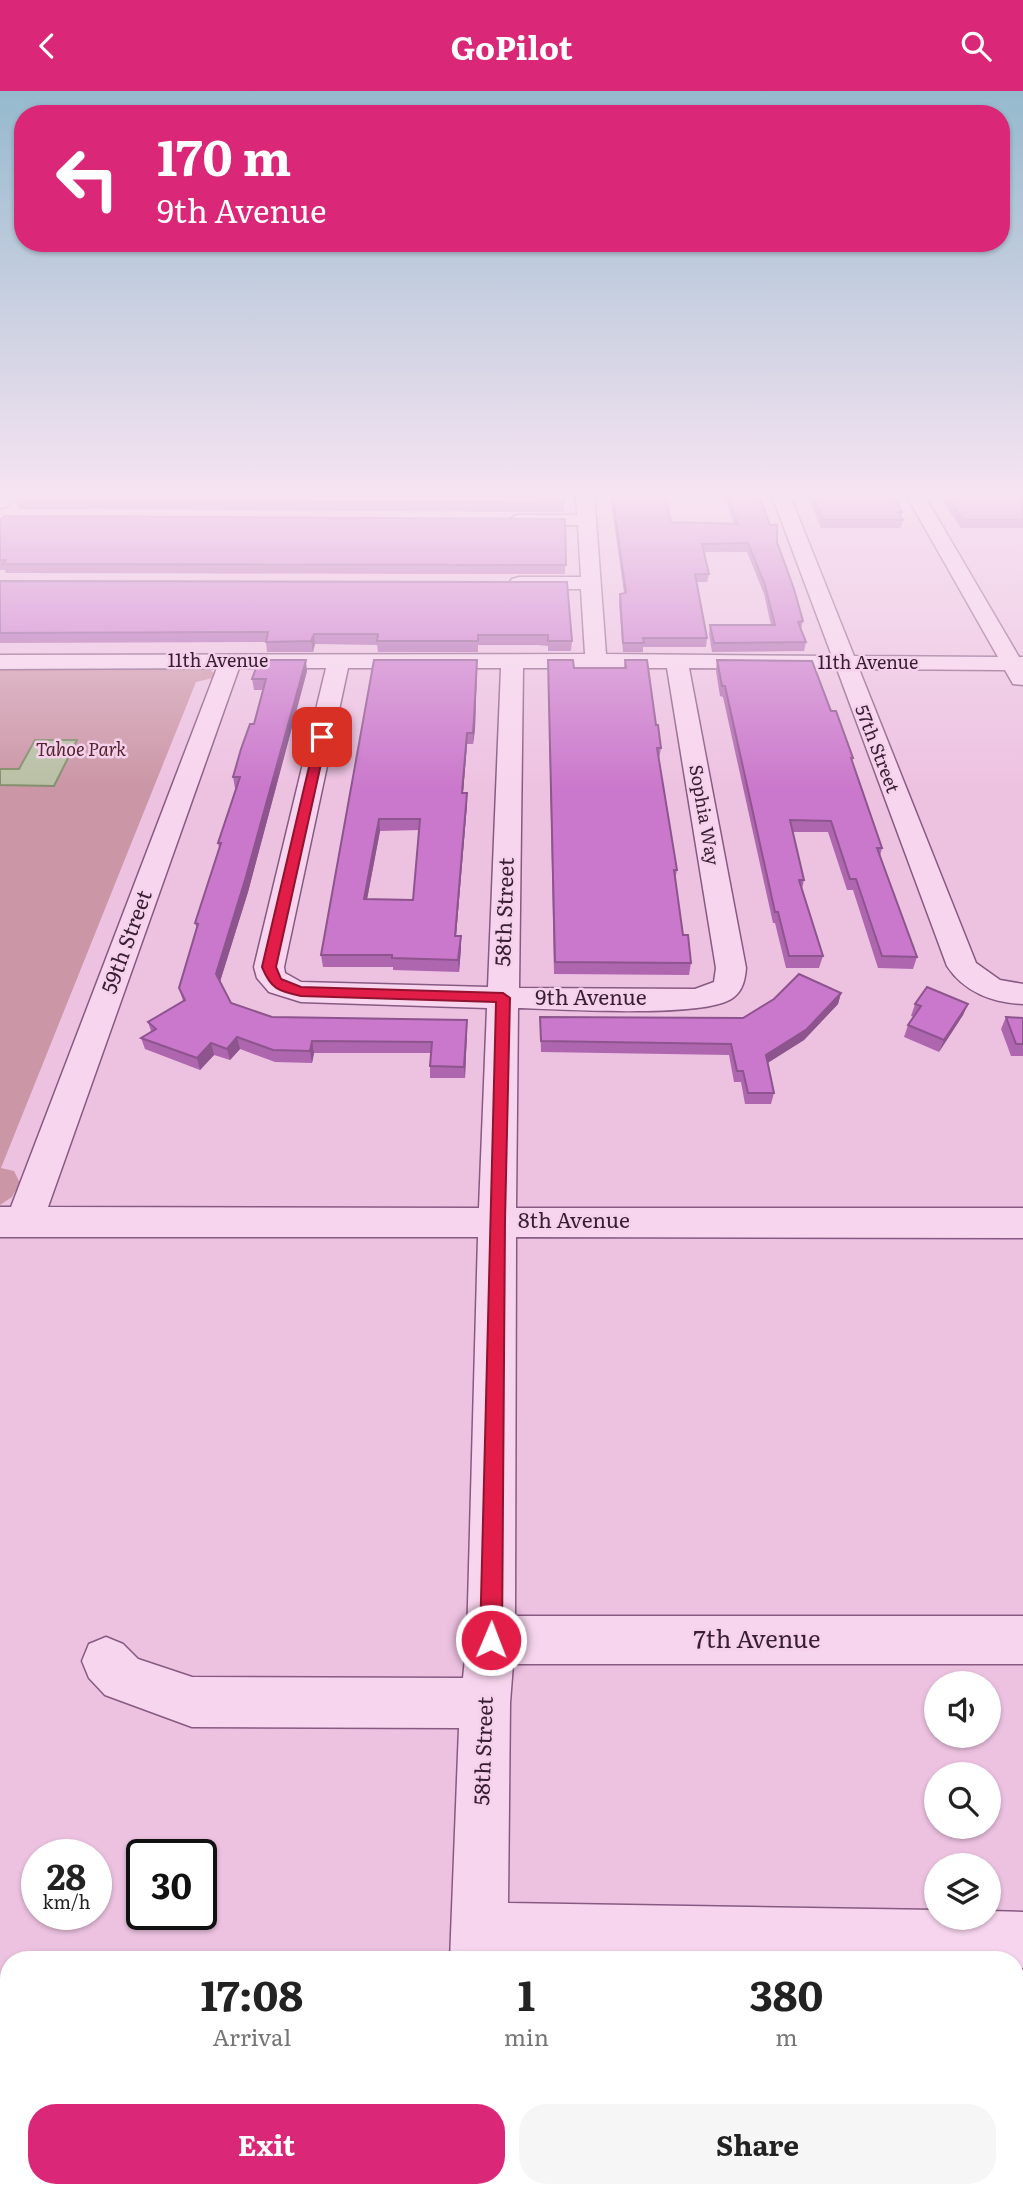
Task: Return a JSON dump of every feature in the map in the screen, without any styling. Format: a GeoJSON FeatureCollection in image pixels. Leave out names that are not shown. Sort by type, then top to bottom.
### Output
{"type":"FeatureCollection","features":[{"type":"Feature","properties":{"kind":"street"},"geometry":{"type":"LineString","coordinates":[[590,591],[596,661]]}},
{"type":"Feature","properties":{"kind":"street","name":"57th Street"},"geometry":{"type":"LineString","coordinates":[[817,591],[962,966],[980,982],[1009,992]]}},
{"type":"Feature","properties":{"kind":"street"},"geometry":{"type":"LineString","coordinates":[[972,591],[1019,670]]}},
{"type":"Feature","properties":{"kind":"street","name":"59th Street"},"geometry":{"type":"LineString","coordinates":[[12,1222],[230,661]]}},
{"type":"Feature","properties":{"kind":"street","name":"9th Avenue"},"geometry":{"type":"LineString","coordinates":[[339,661],[269,967],[275,981],[286,988],[301,992],[503,998],[695,999],[719,994],[727,988],[731,980],[731,968]]}},
{"type":"Feature","properties":{"kind":"street","name":"58th Street"},"geometry":{"type":"LineString","coordinates":[[479,1945],[485,1703],[491,1640],[497,1221],[512,661]]}},
{"type":"Feature","properties":{"kind":"street","name":"11th Avenue"},"geometry":{"type":"LineString","coordinates":[[0,662],[843,662],[1019,670]]}},
{"type":"Feature","properties":{"kind":"street","name":"Sophia Way"},"geometry":{"type":"LineString","coordinates":[[677,662],[731,968]]}},
{"type":"Feature","properties":{"kind":"street","name":"8th Avenue"},"geometry":{"type":"LineString","coordinates":[[12,1222],[1023,1223]]}},
{"type":"Feature","properties":{"kind":"street","name":"7th Avenue"},"geometry":{"type":"LineString","coordinates":[[491,1640],[1023,1640]]}},
{"type":"Feature","properties":{"kind":"street"},"geometry":{"type":"LineString","coordinates":[[106,1661],[122,1678],[192,1702],[485,1703]]}},
{"type":"Feature","properties":{"kind":"street"},"geometry":{"type":"LineString","coordinates":[[479,1945],[1023,1940]]}},
{"type":"Feature","properties":{"kind":"green space","name":"Tahoe Park"},"geometry":{"type":"Polygon","coordinates":[[[0,667],[207,667],[215,674],[213,678],[196,682],[1,1168],[14,1171],[20,1183],[12,1197],[0,1205],[0,667]]]}},
{"type":"Feature","properties":{"kind":"shaded area"},"geometry":{"type":"Polygon","coordinates":[[[35,740],[77,740],[54,786],[0,785],[0,769],[19,769],[35,740]]]}},
{"type":"Feature","properties":{"kind":"building"},"geometry":{"type":"Polygon","coordinates":[[[0,591],[568,591],[572,641],[548,641],[548,635],[478,635],[478,641],[377,641],[378,634],[314,634],[311,641],[266,642],[268,632],[0,633],[0,591]]]}},
{"type":"Feature","properties":{"kind":"building"},"geometry":{"type":"Polygon","coordinates":[[[698,591],[707,638],[643,638],[644,643],[623,643],[620,594],[698,591]]]}},
{"type":"Feature","properties":{"kind":"building"},"geometry":{"type":"Polygon","coordinates":[[[767,591],[795,591],[803,621],[798,622],[806,642],[714,643],[710,625],[775,625],[767,591]]]}},
{"type":"Feature","properties":{"kind":"building"},"geometry":{"type":"Polygon","coordinates":[[[259,660],[306,660],[216,974],[231,1003],[272,1017],[467,1020],[464,1067],[430,1066],[432,1042],[312,1041],[310,1051],[273,1050],[237,1037],[227,1049],[211,1043],[197,1058],[141,1038],[156,1029],[148,1022],[185,1000],[179,988],[198,924],[195,923],[240,777],[233,777],[241,749],[250,724],[254,724],[266,679],[252,679],[259,660]]]}},
{"type":"Feature","properties":{"kind":"building"},"geometry":{"type":"Polygon","coordinates":[[[374,660],[477,660],[473,733],[467,733],[462,793],[467,793],[455,936],[461,936],[458,960],[392,958],[392,955],[321,955],[374,660]],[[379,819],[364,899],[413,900],[420,819],[379,819]]]}},
{"type":"Feature","properties":{"kind":"building"},"geometry":{"type":"Polygon","coordinates":[[[548,660],[573,660],[574,668],[626,668],[625,660],[647,660],[661,748],[657,748],[677,870],[674,870],[683,935],[688,935],[691,963],[555,962],[548,660]]]}},
{"type":"Feature","properties":{"kind":"building"},"geometry":{"type":"Polygon","coordinates":[[[717,660],[812,661],[831,711],[836,711],[853,758],[882,848],[877,848],[917,957],[882,956],[856,879],[850,879],[831,821],[790,820],[804,880],[799,880],[823,956],[789,956],[778,912],[775,912],[717,660]]]}},
{"type":"Feature","properties":{"kind":"building"},"geometry":{"type":"Polygon","coordinates":[[[799,974],[841,993],[807,1029],[766,1055],[774,1093],[748,1093],[743,1071],[737,1071],[731,1044],[541,1041],[540,1017],[743,1018],[774,999],[799,974]]]}},
{"type":"Feature","properties":{"kind":"building"},"geometry":{"type":"Polygon","coordinates":[[[927,987],[968,1004],[944,1040],[908,1025],[921,1006],[915,1004],[927,987]]]}},
{"type":"Feature","properties":{"kind":"building"},"geometry":{"type":"Polygon","coordinates":[[[1006,1017],[1023,1018],[1023,1044],[1016,1044],[1006,1017]]]}},
{"type":"Feature","properties":{"kind":"route"},"geometry":{"type":"LineString","coordinates":[[322,737],[269,967],[275,981],[286,988],[301,992],[503,998],[491,1640]]}}]}
